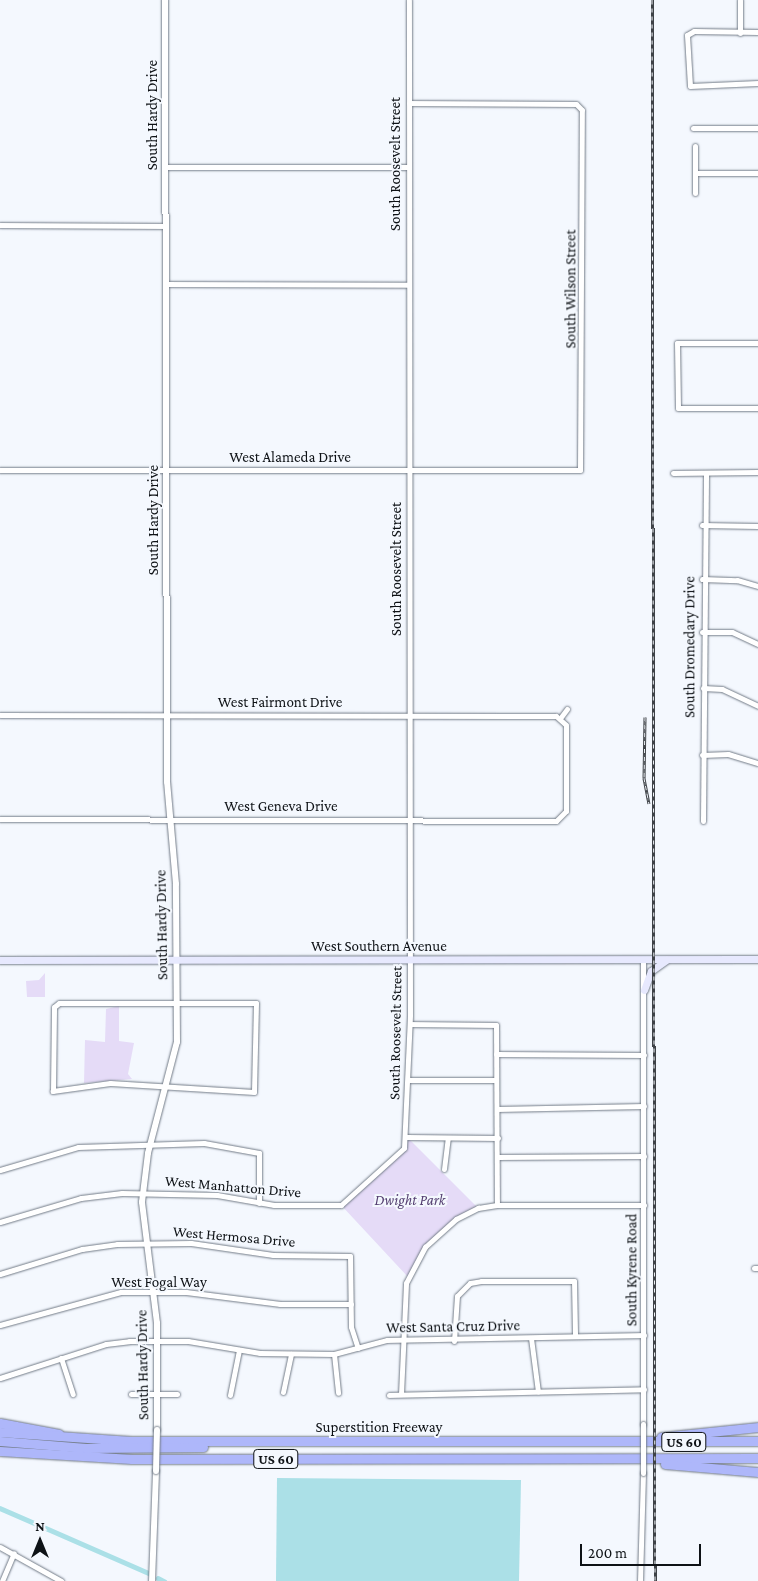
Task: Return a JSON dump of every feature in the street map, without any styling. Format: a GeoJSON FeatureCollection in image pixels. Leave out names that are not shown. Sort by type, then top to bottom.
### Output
{"type":"FeatureCollection","features":[{"type":"Feature","properties":{"kind":"highway"},"geometry":{"type":"LineString","coordinates":[[0,1423],[131,1441]]}},
{"type":"Feature","properties":{"kind":"highway"},"geometry":{"type":"LineString","coordinates":[[609,1442],[758,1427]]}},
{"type":"Feature","properties":{"kind":"highway","name":"Superstition Freeway"},"geometry":{"type":"LineString","coordinates":[[0,1432],[131,1441],[758,1442]]}},
{"type":"Feature","properties":{"kind":"highway"},"geometry":{"type":"LineString","coordinates":[[0,1441],[86,1448],[280,1442]]}},
{"type":"Feature","properties":{"kind":"highway","name":"Superstition Freeway"},"geometry":{"type":"LineString","coordinates":[[0,1451],[132,1459],[758,1458]]}},
{"type":"Feature","properties":{"kind":"highway"},"geometry":{"type":"LineString","coordinates":[[552,1459],[758,1472]]}},
{"type":"Feature","properties":{"kind":"main road","name":"West Southern Avenue"},"geometry":{"type":"LineString","coordinates":[[0,960],[758,960]]}},
{"type":"Feature","properties":{"kind":"main road"},"geometry":{"type":"LineString","coordinates":[[644,990],[650,971],[666,960]]}},
{"type":"Feature","properties":{"kind":"street","name":"South Hardy Drive"},"geometry":{"type":"LineString","coordinates":[[153,1580],[157,1341],[144,1243],[143,1193],[151,1142],[168,1084],[174,1054],[176,960],[176,884],[168,819],[165,0]]}},
{"type":"Feature","properties":{"kind":"street","name":"South Roosevelt Street"},"geometry":{"type":"LineString","coordinates":[[407,1137],[410,1024],[409,0]]}},
{"type":"Feature","properties":{"kind":"street"},"geometry":{"type":"LineString","coordinates":[[740,0],[740,33]]}},
{"type":"Feature","properties":{"kind":"street"},"geometry":{"type":"LineString","coordinates":[[758,32],[689,32],[690,86],[758,83]]}},
{"type":"Feature","properties":{"kind":"street","name":"South Wilson Street"},"geometry":{"type":"LineString","coordinates":[[409,103],[580,107],[580,470]]}},
{"type":"Feature","properties":{"kind":"street"},"geometry":{"type":"LineString","coordinates":[[693,128],[758,128]]}},
{"type":"Feature","properties":{"kind":"street"},"geometry":{"type":"LineString","coordinates":[[695,146],[695,194]]}},
{"type":"Feature","properties":{"kind":"street"},"geometry":{"type":"LineString","coordinates":[[166,166],[409,166]]}},
{"type":"Feature","properties":{"kind":"street"},"geometry":{"type":"LineString","coordinates":[[695,173],[758,173]]}},
{"type":"Feature","properties":{"kind":"street"},"geometry":{"type":"LineString","coordinates":[[0,225],[165,226]]}},
{"type":"Feature","properties":{"kind":"street"},"geometry":{"type":"LineString","coordinates":[[166,284],[409,285]]}},
{"type":"Feature","properties":{"kind":"street"},"geometry":{"type":"LineString","coordinates":[[758,343],[677,343],[678,408],[758,408]]}},
{"type":"Feature","properties":{"kind":"street","name":"West Alameda Drive"},"geometry":{"type":"LineString","coordinates":[[0,470],[580,470]]}},
{"type":"Feature","properties":{"kind":"street"},"geometry":{"type":"LineString","coordinates":[[673,473],[758,472]]}},
{"type":"Feature","properties":{"kind":"street","name":"South Dromedary Drive"},"geometry":{"type":"LineString","coordinates":[[703,821],[702,525],[706,473]]}},
{"type":"Feature","properties":{"kind":"street"},"geometry":{"type":"LineString","coordinates":[[702,525],[758,526]]}},
{"type":"Feature","properties":{"kind":"street"},"geometry":{"type":"LineString","coordinates":[[702,579],[737,580],[758,586]]}},
{"type":"Feature","properties":{"kind":"street"},"geometry":{"type":"LineString","coordinates":[[702,632],[732,632],[758,644]]}},
{"type":"Feature","properties":{"kind":"street"},"geometry":{"type":"LineString","coordinates":[[703,688],[722,689],[758,706]]}},
{"type":"Feature","properties":{"kind":"street"},"geometry":{"type":"LineString","coordinates":[[562,718],[567,709]]}},
{"type":"Feature","properties":{"kind":"street","name":"West Fairmont Drive"},"geometry":{"type":"LineString","coordinates":[[0,715],[410,715],[562,718]]}},
{"type":"Feature","properties":{"kind":"street","name":"West Geneva Drive"},"geometry":{"type":"LineString","coordinates":[[0,819],[562,819],[562,718]]}},
{"type":"Feature","properties":{"kind":"street"},"geometry":{"type":"LineString","coordinates":[[702,755],[728,754],[758,763]]}},
{"type":"Feature","properties":{"kind":"street","name":"South Kyrene Road"},"geometry":{"type":"LineString","coordinates":[[640,1581],[644,1389],[643,960]]}},
{"type":"Feature","properties":{"kind":"street"},"geometry":{"type":"LineString","coordinates":[[175,1003],[256,1003],[254,1092],[168,1084],[110,1083],[53,1091],[56,1004],[175,1003]]}},
{"type":"Feature","properties":{"kind":"street"},"geometry":{"type":"LineString","coordinates":[[410,1024],[496,1024],[495,1080],[498,1138],[498,1206]]}},
{"type":"Feature","properties":{"kind":"street"},"geometry":{"type":"LineString","coordinates":[[496,1054],[644,1055]]}},
{"type":"Feature","properties":{"kind":"street"},"geometry":{"type":"LineString","coordinates":[[409,1080],[495,1080]]}},
{"type":"Feature","properties":{"kind":"street"},"geometry":{"type":"LineString","coordinates":[[497,1109],[644,1106]]}},
{"type":"Feature","properties":{"kind":"street"},"geometry":{"type":"LineString","coordinates":[[407,1137],[498,1138]]}},
{"type":"Feature","properties":{"kind":"street","name":"West Manhatton Drive"},"geometry":{"type":"LineString","coordinates":[[0,1222],[94,1195],[143,1193],[217,1195],[259,1203],[347,1203],[404,1148],[407,1137]]}},
{"type":"Feature","properties":{"kind":"street"},"geometry":{"type":"LineString","coordinates":[[444,1169],[448,1138]]}},
{"type":"Feature","properties":{"kind":"street"},"geometry":{"type":"LineString","coordinates":[[0,1170],[78,1147],[151,1142],[204,1143],[259,1153],[259,1203]]}},
{"type":"Feature","properties":{"kind":"street"},"geometry":{"type":"LineString","coordinates":[[498,1157],[644,1156]]}},
{"type":"Feature","properties":{"kind":"street"},"geometry":{"type":"LineString","coordinates":[[401,1394],[406,1283],[425,1247],[456,1218],[478,1208],[498,1206],[644,1206]]}},
{"type":"Feature","properties":{"kind":"street","name":"West Hermosa Drive"},"geometry":{"type":"LineString","coordinates":[[0,1274],[82,1249],[144,1243],[191,1243],[273,1255],[350,1256],[351,1304]]}},
{"type":"Feature","properties":{"kind":"street"},"geometry":{"type":"LineString","coordinates":[[454,1340],[455,1305],[462,1288],[480,1281],[574,1281],[574,1335]]}},
{"type":"Feature","properties":{"kind":"street","name":"West Fogal Way"},"geometry":{"type":"LineString","coordinates":[[0,1325],[95,1296],[152,1292],[280,1304],[351,1304]]}},
{"type":"Feature","properties":{"kind":"street"},"geometry":{"type":"LineString","coordinates":[[351,1304],[351,1327],[358,1348]]}},
{"type":"Feature","properties":{"kind":"street","name":"West Santa Cruz Drive"},"geometry":{"type":"LineString","coordinates":[[0,1378],[106,1344],[157,1341],[291,1354],[334,1354],[374,1342],[402,1340],[644,1335]]}},
{"type":"Feature","properties":{"kind":"street"},"geometry":{"type":"LineString","coordinates":[[531,1338],[538,1392]]}},
{"type":"Feature","properties":{"kind":"street"},"geometry":{"type":"LineString","coordinates":[[230,1395],[239,1350]]}},
{"type":"Feature","properties":{"kind":"street"},"geometry":{"type":"LineString","coordinates":[[283,1392],[291,1354]]}},
{"type":"Feature","properties":{"kind":"street"},"geometry":{"type":"LineString","coordinates":[[334,1354],[338,1393]]}},
{"type":"Feature","properties":{"kind":"street"},"geometry":{"type":"LineString","coordinates":[[62,1358],[73,1394]]}},
{"type":"Feature","properties":{"kind":"street"},"geometry":{"type":"LineString","coordinates":[[389,1395],[644,1389]]}},
{"type":"Feature","properties":{"kind":"street"},"geometry":{"type":"LineString","coordinates":[[131,1394],[177,1394]]}},
{"type":"Feature","properties":{"kind":"street"},"geometry":{"type":"LineString","coordinates":[[0,1547],[14,1553],[59,1580]]}},
{"type":"Feature","properties":{"kind":"street"},"geometry":{"type":"LineString","coordinates":[[2,1581],[14,1553]]}},
{"type":"Feature","properties":{"kind":"green space"},"geometry":{"type":"Polygon","coordinates":[[[45,973],[45,997],[27,997],[26,981],[39,980],[45,973]]]}},
{"type":"Feature","properties":{"kind":"green space"},"geometry":{"type":"Polygon","coordinates":[[[119,1006],[119,1041],[134,1043],[128,1074],[132,1079],[84,1083],[85,1040],[105,1042],[106,1009],[119,1006]]]}},
{"type":"Feature","properties":{"kind":"green space","name":"Dwight Park"},"geometry":{"type":"Polygon","coordinates":[[[407,1137],[478,1208],[456,1219],[425,1247],[408,1277],[341,1205],[404,1148],[407,1137]]]}},
{"type":"Feature","properties":{"kind":"water"},"geometry":{"type":"Polygon","coordinates":[[[277,1478],[521,1480],[519,1581],[276,1581],[277,1478]]]}},
{"type":"Feature","properties":{"kind":"waterway"},"geometry":{"type":"LineString","coordinates":[[0,1508],[149,1573]]}},
{"type":"Feature","properties":{"kind":"waterway"},"geometry":{"type":"LineString","coordinates":[[158,1578],[164,1581]]}},
{"type":"Feature","properties":{"kind":"railway"},"geometry":{"type":"LineString","coordinates":[[652,0],[655,1581]]}},
{"type":"Feature","properties":{"kind":"railway"},"geometry":{"type":"LineString","coordinates":[[645,717],[644,778],[649,804]]}}]}
